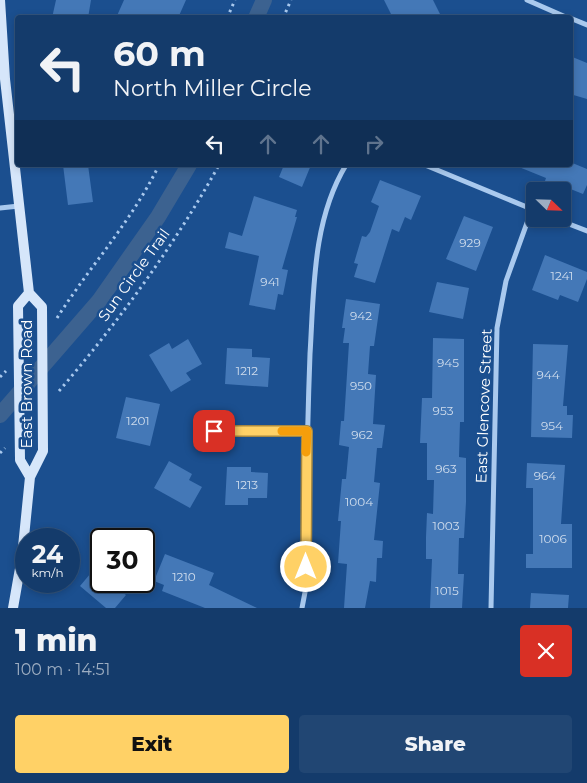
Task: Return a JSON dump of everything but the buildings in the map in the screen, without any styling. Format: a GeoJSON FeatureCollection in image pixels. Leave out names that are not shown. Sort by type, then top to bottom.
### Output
{"type":"FeatureCollection","features":[{"type":"Feature","properties":{"kind":"main road","name":"East Brown Road"},"geometry":{"type":"LineString","coordinates":[[0,0],[6,88],[15,164]]}},
{"type":"Feature","properties":{"kind":"main road","name":"East Brown Road"},"geometry":{"type":"LineString","coordinates":[[13,608],[22,557],[30,477],[43,451],[44,397],[42,308],[29,293],[15,167]]}},
{"type":"Feature","properties":{"kind":"main road","name":"East Brown Road"},"geometry":{"type":"LineString","coordinates":[[29,293],[18,306],[20,356],[18,425],[20,460],[30,477]]}},
{"type":"Feature","properties":{"kind":"street"},"geometry":{"type":"LineString","coordinates":[[526,0],[562,15]]}},
{"type":"Feature","properties":{"kind":"street"},"geometry":{"type":"LineString","coordinates":[[573,20],[587,25]]}},
{"type":"Feature","properties":{"kind":"street"},"geometry":{"type":"LineString","coordinates":[[302,608],[306,587],[307,431],[315,259],[327,209],[345,167]]}},
{"type":"Feature","properties":{"kind":"street"},"geometry":{"type":"LineString","coordinates":[[430,167],[526,207]]}},
{"type":"Feature","properties":{"kind":"street"},"geometry":{"type":"LineString","coordinates":[[0,208],[20,206]]}},
{"type":"Feature","properties":{"kind":"street"},"geometry":{"type":"LineString","coordinates":[[571,225],[587,231]]}},
{"type":"Feature","properties":{"kind":"street","name":"East Glencove Street"},"geometry":{"type":"LineString","coordinates":[[492,608],[497,328],[506,281],[527,228]]}},
{"type":"Feature","properties":{"kind":"street"},"geometry":{"type":"LineString","coordinates":[[196,431],[307,431]]}},
{"type":"Feature","properties":{"kind":"path"},"geometry":{"type":"LineString","coordinates":[[228,15],[235,0]]}},
{"type":"Feature","properties":{"kind":"path"},"geometry":{"type":"LineString","coordinates":[[284,15],[291,0]]}},
{"type":"Feature","properties":{"kind":"path"},"geometry":{"type":"LineString","coordinates":[[57,318],[79,284],[121,230],[158,167]]}},
{"type":"Feature","properties":{"kind":"path","name":"Sun Circle Trail"},"geometry":{"type":"LineString","coordinates":[[59,391],[102,339],[175,239],[218,167]]}},
{"type":"Feature","properties":{"kind":"path"},"geometry":{"type":"LineString","coordinates":[[0,377],[6,371]]}},
{"type":"Feature","properties":{"kind":"path"},"geometry":{"type":"LineString","coordinates":[[0,454],[5,448]]}},
{"type":"Feature","properties":{"kind":"waterway"},"geometry":{"type":"LineString","coordinates":[[257,15],[264,0]]}},
{"type":"Feature","properties":{"kind":"waterway"},"geometry":{"type":"LineString","coordinates":[[0,415],[99,301],[158,217],[188,167]]}},
{"type":"Feature","properties":{"kind":"slow traffic"},"geometry":{"type":"LineString","coordinates":[[282,431],[307,431],[306,452]]}},
{"type":"Feature","properties":{"kind":"route"},"geometry":{"type":"LineString","coordinates":[[214,431],[307,431],[306,567]]}}]}
